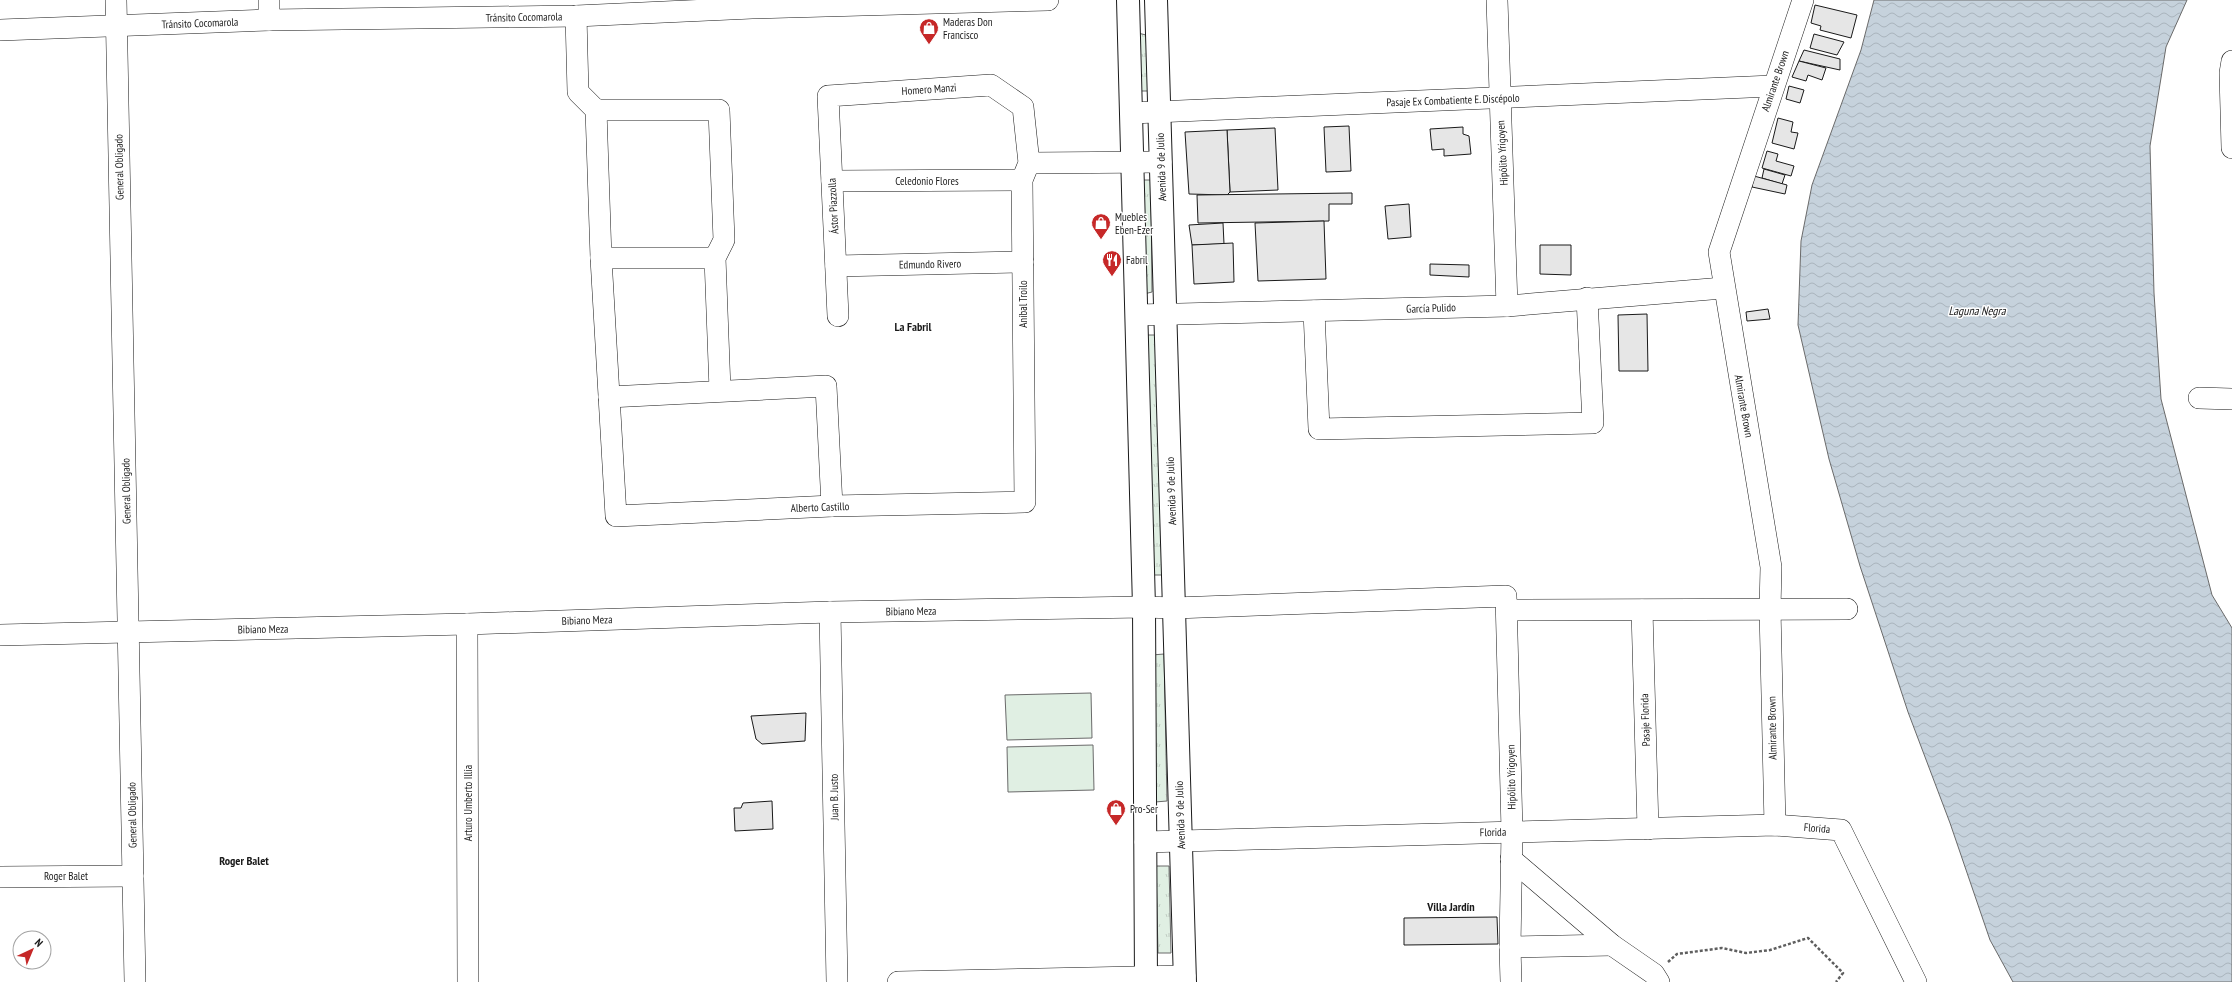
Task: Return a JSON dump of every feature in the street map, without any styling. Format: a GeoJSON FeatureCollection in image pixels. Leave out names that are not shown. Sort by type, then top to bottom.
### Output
{"type":"FeatureCollection","features":[{"type":"Feature","properties":{"kind":"main road"},"geometry":{"type":"LineString","coordinates":[[1128,0],[1144,607],[1146,980]]}},
{"type":"Feature","properties":{"kind":"main road","name":"Avenida 9 de Julio"},"geometry":{"type":"LineString","coordinates":[[1156,0],[1185,979]]}},
{"type":"Feature","properties":{"kind":"street","name":"General Obligado"},"geometry":{"type":"LineString","coordinates":[[116,0],[130,633],[135,982]]}},
{"type":"Feature","properties":{"kind":"street"},"geometry":{"type":"LineString","coordinates":[[269,0],[269,20]]}},
{"type":"Feature","properties":{"kind":"street","name":"Tránsito Cocomarola"},"geometry":{"type":"LineString","coordinates":[[0,30],[116,27],[269,20],[458,9],[576,16],[752,4],[1048,0]]}},
{"type":"Feature","properties":{"kind":"street","name":"Hipólito Yrigoyen"},"geometry":{"type":"LineString","coordinates":[[1496,0],[1507,306]]}},
{"type":"Feature","properties":{"kind":"street","name":"Almirante Brown"},"geometry":{"type":"LineString","coordinates":[[1775,825],[1770,609],[1771,566],[1723,288],[1719,252],[1773,86],[1803,0]]}},
{"type":"Feature","properties":{"kind":"street"},"geometry":{"type":"LineString","coordinates":[[576,16],[578,92],[596,110],[608,397],[720,390],[826,386],[832,506]]}},
{"type":"Feature","properties":{"kind":"street"},"geometry":{"type":"LineString","coordinates":[[2232,61],[2230,73],[2232,148]]}},
{"type":"Feature","properties":{"kind":"street","name":"Homero Manzi"},"geometry":{"type":"LineString","coordinates":[[828,96],[991,85],[1023,107]]}},
{"type":"Feature","properties":{"kind":"street","name":"Pasaje Ex Combatiente E. Discépolo"},"geometry":{"type":"LineString","coordinates":[[1132,113],[1773,86]]}},
{"type":"Feature","properties":{"kind":"street","name":"Ástor Piazzolla"},"geometry":{"type":"LineString","coordinates":[[828,96],[838,316]]}},
{"type":"Feature","properties":{"kind":"street","name":"Aníbal Troilo"},"geometry":{"type":"LineString","coordinates":[[1023,107],[1026,172],[1023,262],[1025,502]]}},
{"type":"Feature","properties":{"kind":"street"},"geometry":{"type":"LineString","coordinates":[[596,110],[719,110],[724,240],[715,258],[720,390]]}},
{"type":"Feature","properties":{"kind":"street","name":"Celedonio Flores"},"geometry":{"type":"LineString","coordinates":[[832,181],[1026,172],[1133,162],[1161,162]]}},
{"type":"Feature","properties":{"kind":"street"},"geometry":{"type":"LineString","coordinates":[[601,258],[715,258]]}},
{"type":"Feature","properties":{"kind":"street","name":"Edmundo Rivero"},"geometry":{"type":"LineString","coordinates":[[836,266],[1023,262]]}},
{"type":"Feature","properties":{"kind":"street","name":"García Pulido"},"geometry":{"type":"LineString","coordinates":[[1137,315],[1507,306],[1587,298],[1723,288]]}},
{"type":"Feature","properties":{"kind":"street"},"geometry":{"type":"LineString","coordinates":[[1314,311],[1319,429],[1593,423],[1587,298]]}},
{"type":"Feature","properties":{"kind":"street","name":"Alberto Castillo"},"geometry":{"type":"LineString","coordinates":[[608,397],[616,516],[832,506],[1025,502]]}},
{"type":"Feature","properties":{"kind":"street"},"geometry":{"type":"LineString","coordinates":[[2199,398],[2232,399]]}},
{"type":"Feature","properties":{"kind":"street","name":"Hipólito Yrigoyen"},"geometry":{"type":"LineString","coordinates":[[1507,603],[1512,831],[1510,947],[1512,982]]}},
{"type":"Feature","properties":{"kind":"street","name":"Bibiano Meza"},"geometry":{"type":"LineString","coordinates":[[0,635],[467,624],[830,612],[1144,607],[1174,608],[1507,603],[1642,610],[1847,609]]}},
{"type":"Feature","properties":{"kind":"street","name":"Pasaje Florida"},"geometry":{"type":"LineString","coordinates":[[1642,610],[1648,829]]}},
{"type":"Feature","properties":{"kind":"street","name":"Juan B. Justo"},"geometry":{"type":"LineString","coordinates":[[830,612],[837,982]]}},
{"type":"Feature","properties":{"kind":"street","name":"Arturo Umberto Illia"},"geometry":{"type":"LineString","coordinates":[[467,624],[468,982]]}},
{"type":"Feature","properties":{"kind":"street","name":"Florida"},"geometry":{"type":"LineString","coordinates":[[1145,842],[1775,825],[1841,830],[1916,982]]}},
{"type":"Feature","properties":{"kind":"street"},"geometry":{"type":"LineString","coordinates":[[1511,859],[1612,945],[1656,978]]}},
{"type":"Feature","properties":{"kind":"street","name":"Roger Balet"},"geometry":{"type":"LineString","coordinates":[[0,877],[133,876]]}},
{"type":"Feature","properties":{"kind":"street"},"geometry":{"type":"LineString","coordinates":[[1510,947],[1612,945]]}},
{"type":"Feature","properties":{"kind":"street"},"geometry":{"type":"LineString","coordinates":[[898,982],[1185,979]]}},
{"type":"Feature","properties":{"kind":"path"},"geometry":{"type":"LineString","coordinates":[[1656,978],[1676,954],[1722,948],[1746,953],[1770,950],[1808,938],[1843,973],[1836,982]]}},
{"type":"Feature","properties":{"kind":"green space"},"geometry":{"type":"Polygon","coordinates":[[[1138,33],[1146,35],[1149,91],[1140,91],[1138,33]]]}},
{"type":"Feature","properties":{"kind":"green space"},"geometry":{"type":"Polygon","coordinates":[[[1141,180],[1151,180],[1152,292],[1144,294],[1141,180]]]}},
{"type":"Feature","properties":{"kind":"green space"},"geometry":{"type":"Polygon","coordinates":[[[1145,335],[1157,335],[1163,575],[1150,575],[1145,335]]]}},
{"type":"Feature","properties":{"kind":"green space"},"geometry":{"type":"Polygon","coordinates":[[[1164,654],[1167,801],[1155,802],[1152,655],[1164,654]]]}},
{"type":"Feature","properties":{"kind":"green space"},"geometry":{"type":"Polygon","coordinates":[[[1091,693],[1092,738],[1007,740],[1005,695],[1091,693]]]}},
{"type":"Feature","properties":{"kind":"green space"},"geometry":{"type":"Polygon","coordinates":[[[1093,745],[1094,790],[1008,792],[1007,747],[1093,745]]]}},
{"type":"Feature","properties":{"kind":"green space"},"geometry":{"type":"Polygon","coordinates":[[[1156,866],[1169,866],[1171,953],[1158,953],[1156,866]]]}},
{"type":"Feature","properties":{"kind":"water","name":"Laguna Negra"},"geometry":{"type":"Polygon","coordinates":[[[1874,0],[2187,0],[2166,47],[2150,146],[2154,293],[2161,399],[2212,595],[2232,628],[2232,982],[2013,982],[1990,940],[1950,823],[1908,712],[1860,566],[1829,459],[1798,325],[1801,241],[1812,185],[1861,50],[1874,0]]]}},
{"type":"Feature","properties":{"kind":"building"},"geometry":{"type":"Polygon","coordinates":[[[1815,5],[1857,15],[1851,38],[1820,30],[1821,26],[1811,23],[1815,5]]]}},
{"type":"Feature","properties":{"kind":"building"},"geometry":{"type":"Polygon","coordinates":[[[1814,34],[1844,42],[1837,55],[1810,48],[1814,34]]]}},
{"type":"Feature","properties":{"kind":"building"},"geometry":{"type":"Polygon","coordinates":[[[1804,50],[1840,59],[1840,70],[1799,61],[1804,50]]]}},
{"type":"Feature","properties":{"kind":"building"},"geometry":{"type":"Polygon","coordinates":[[[1799,61],[1826,68],[1822,80],[1808,75],[1806,81],[1792,77],[1799,61]]]}},
{"type":"Feature","properties":{"kind":"building"},"geometry":{"type":"Polygon","coordinates":[[[1789,86],[1804,90],[1800,103],[1786,99],[1789,86]]]}},
{"type":"Feature","properties":{"kind":"building"},"geometry":{"type":"Polygon","coordinates":[[[1778,118],[1793,122],[1791,132],[1798,133],[1794,149],[1772,143],[1778,118]]]}},
{"type":"Feature","properties":{"kind":"building"},"geometry":{"type":"Polygon","coordinates":[[[1349,126],[1351,171],[1326,172],[1324,127],[1349,126]]]}},
{"type":"Feature","properties":{"kind":"building"},"geometry":{"type":"Polygon","coordinates":[[[1463,127],[1463,134],[1469,136],[1471,154],[1444,156],[1444,149],[1432,150],[1430,129],[1463,127]]]}},
{"type":"Feature","properties":{"kind":"building"},"geometry":{"type":"Polygon","coordinates":[[[1275,128],[1278,190],[1230,192],[1227,130],[1275,128]]]}},
{"type":"Feature","properties":{"kind":"building"},"geometry":{"type":"Polygon","coordinates":[[[1227,130],[1230,192],[1227,195],[1189,194],[1185,132],[1227,130]]]}},
{"type":"Feature","properties":{"kind":"building"},"geometry":{"type":"Polygon","coordinates":[[[1767,151],[1778,154],[1776,161],[1794,166],[1791,176],[1762,168],[1767,151]]]}},
{"type":"Feature","properties":{"kind":"building"},"geometry":{"type":"Polygon","coordinates":[[[1764,169],[1785,175],[1782,184],[1762,178],[1764,169]]]}},
{"type":"Feature","properties":{"kind":"building"},"geometry":{"type":"Polygon","coordinates":[[[1754,176],[1787,185],[1785,194],[1752,187],[1754,176]]]}},
{"type":"Feature","properties":{"kind":"building"},"geometry":{"type":"Polygon","coordinates":[[[1352,193],[1352,204],[1329,204],[1329,221],[1198,223],[1197,195],[1352,193]]]}},
{"type":"Feature","properties":{"kind":"building"},"geometry":{"type":"Polygon","coordinates":[[[1409,204],[1411,237],[1388,239],[1385,206],[1409,204]]]}},
{"type":"Feature","properties":{"kind":"building"},"geometry":{"type":"Polygon","coordinates":[[[1324,221],[1326,279],[1258,281],[1255,223],[1324,221]]]}},
{"type":"Feature","properties":{"kind":"building"},"geometry":{"type":"Polygon","coordinates":[[[1223,223],[1224,244],[1192,245],[1189,225],[1223,223]]]}},
{"type":"Feature","properties":{"kind":"building"},"geometry":{"type":"Polygon","coordinates":[[[1233,243],[1234,282],[1194,284],[1192,245],[1233,243]]]}},
{"type":"Feature","properties":{"kind":"building"},"geometry":{"type":"Polygon","coordinates":[[[1540,245],[1571,245],[1571,275],[1540,274],[1540,245]]]}},
{"type":"Feature","properties":{"kind":"building"},"geometry":{"type":"Polygon","coordinates":[[[1430,264],[1469,265],[1469,277],[1430,275],[1430,264]]]}},
{"type":"Feature","properties":{"kind":"building"},"geometry":{"type":"Polygon","coordinates":[[[1768,309],[1770,319],[1747,321],[1746,312],[1768,309]]]}},
{"type":"Feature","properties":{"kind":"building"},"geometry":{"type":"Polygon","coordinates":[[[1647,314],[1648,371],[1619,371],[1618,315],[1647,314]]]}},
{"type":"Feature","properties":{"kind":"building"},"geometry":{"type":"Polygon","coordinates":[[[806,713],[805,741],[762,744],[756,739],[751,716],[806,713]]]}},
{"type":"Feature","properties":{"kind":"building"},"geometry":{"type":"Polygon","coordinates":[[[772,801],[773,829],[735,831],[734,808],[741,808],[743,803],[772,801]]]}},
{"type":"Feature","properties":{"kind":"building"},"geometry":{"type":"Polygon","coordinates":[[[1497,917],[1498,944],[1404,945],[1404,918],[1497,917]]]}},
{"type":"Feature","properties":{"kind":"place","name":"Maderas Don Francisco"},"geometry":{"type":"Point","coordinates":[929,45]}},
{"type":"Feature","properties":{"kind":"place","name":"Muebles Eben-Ezer"},"geometry":{"type":"Point","coordinates":[1101,240]}},
{"type":"Feature","properties":{"kind":"place","name":"Fabril"},"geometry":{"type":"Point","coordinates":[1112,277]}},
{"type":"Feature","properties":{"kind":"place","name":"Pro-Ser"},"geometry":{"type":"Point","coordinates":[1116,826]}},
{"type":"Feature","properties":{"kind":"district","name":"La Fabril"},"geometry":{"type":"Point","coordinates":[913,327]}},
{"type":"Feature","properties":{"kind":"district","name":"Roger Balet"},"geometry":{"type":"Point","coordinates":[244,861]}},
{"type":"Feature","properties":{"kind":"district","name":"Villa Jardín"},"geometry":{"type":"Point","coordinates":[1451,907]}}]}
